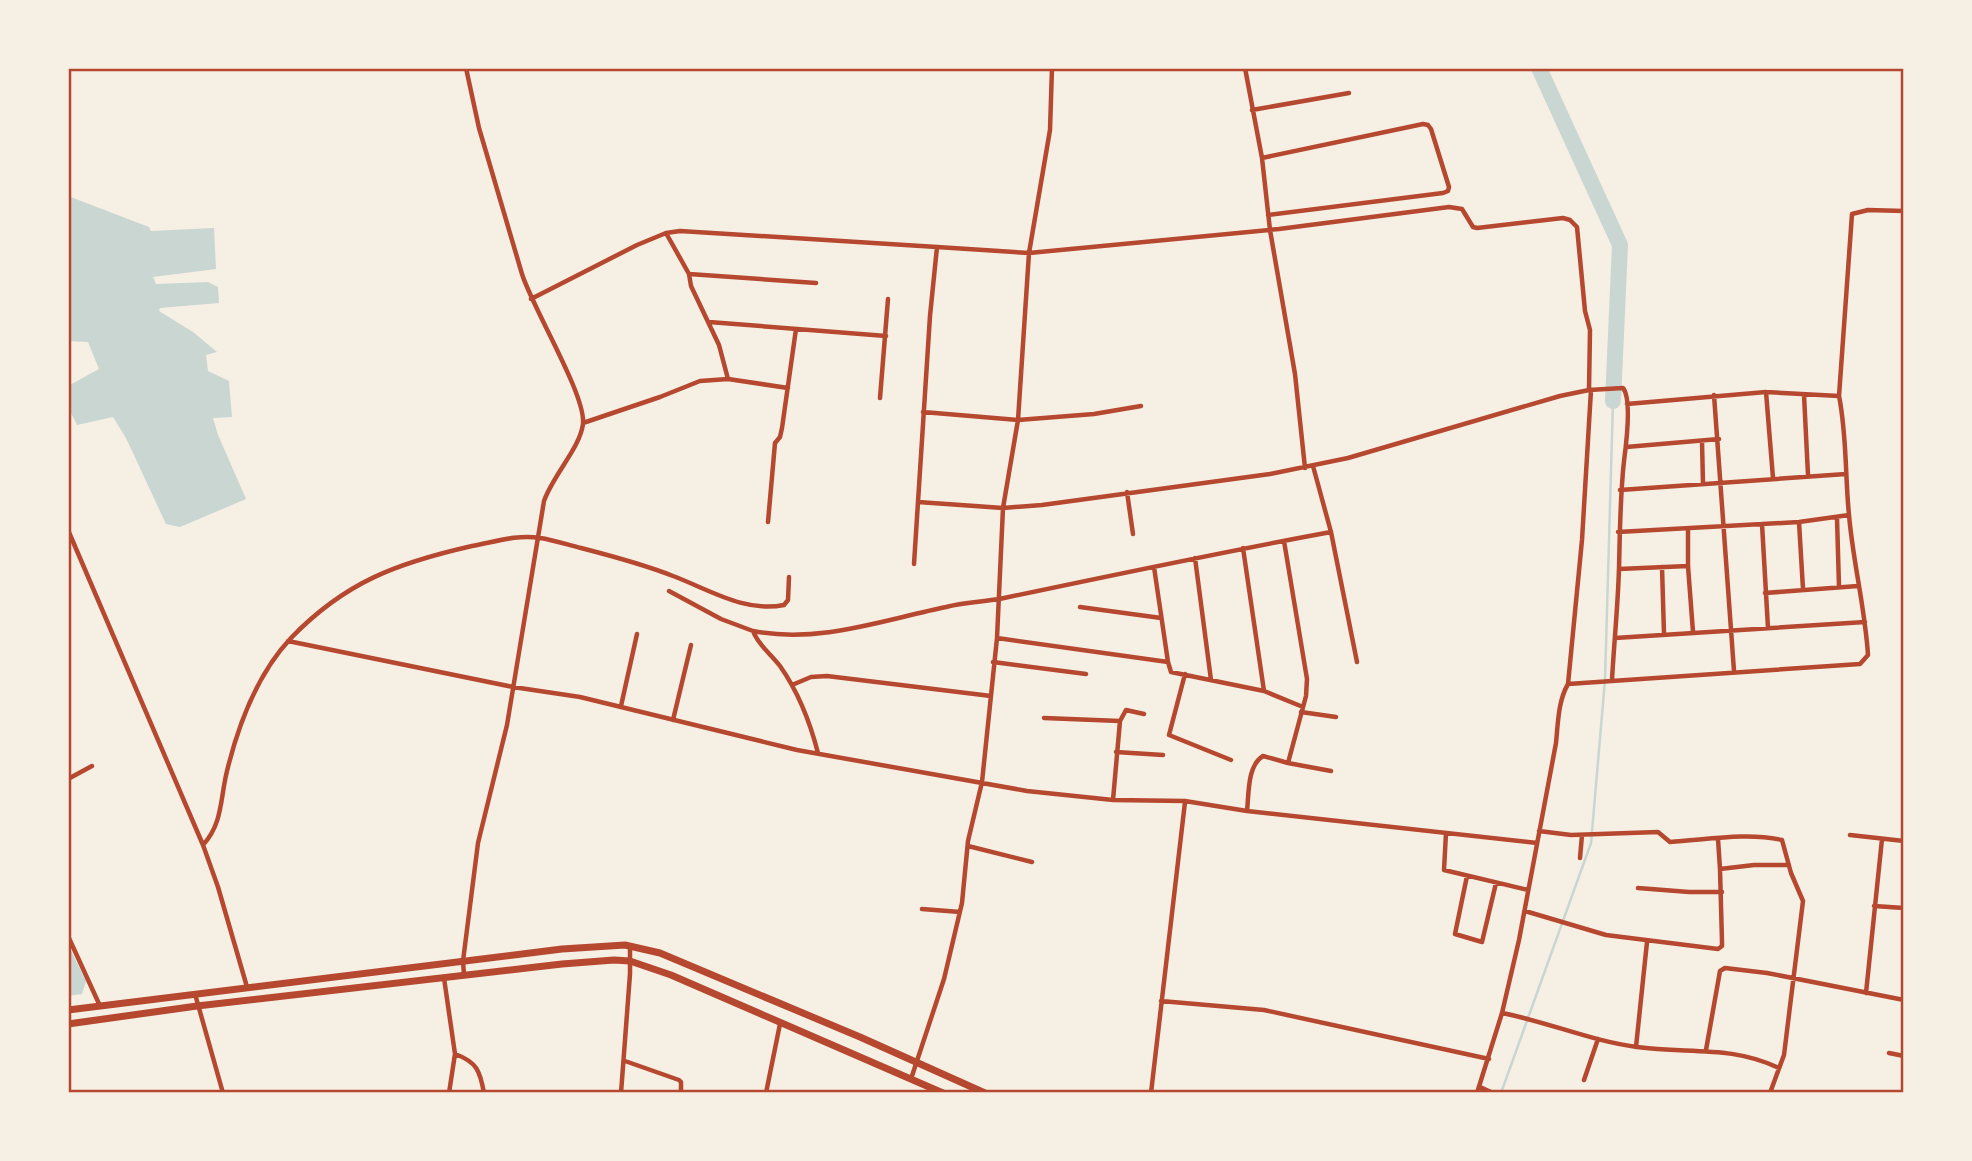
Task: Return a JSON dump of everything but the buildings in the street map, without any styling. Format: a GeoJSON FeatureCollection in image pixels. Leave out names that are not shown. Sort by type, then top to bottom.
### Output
{"type":"FeatureCollection","features":[{"type":"Feature","properties":{"kind":"highway"},"geometry":{"type":"LineString","coordinates":[[68,1010],[463,961],[595,946],[630,945],[660,953],[985,1093]]}},
{"type":"Feature","properties":{"kind":"highway"},"geometry":{"type":"LineString","coordinates":[[68,1024],[197,1006],[562,964],[630,961],[671,975],[943,1093]]}},
{"type":"Feature","properties":{"kind":"street"},"geometry":{"type":"LineString","coordinates":[[464,975],[463,961],[480,832],[507,725],[547,492],[573,450],[583,423],[582,410],[573,385],[531,299],[493,180],[466,68]]}},
{"type":"Feature","properties":{"kind":"street"},"geometry":{"type":"LineString","coordinates":[[911,1079],[944,979],[960,912],[968,846],[982,782],[999,599],[1003,508],[1018,420],[1029,253],[1050,130],[1052,68]]}},
{"type":"Feature","properties":{"kind":"street"},"geometry":{"type":"LineString","coordinates":[[1245,68],[1262,158],[1305,468]]}},
{"type":"Feature","properties":{"kind":"street"},"geometry":{"type":"LineString","coordinates":[[1252,110],[1349,93]]}},
{"type":"Feature","properties":{"kind":"street"},"geometry":{"type":"LineString","coordinates":[[1262,158],[1423,124],[1431,129],[1449,187],[1448,191],[1443,193],[1268,215]]}},
{"type":"Feature","properties":{"kind":"street"},"geometry":{"type":"LineString","coordinates":[[531,299],[637,244],[666,233],[680,231],[1029,253],[1270,230],[1450,207],[1462,209],[1473,227],[1477,228],[1563,218],[1570,220],[1577,227],[1585,311],[1590,330],[1583,540],[1568,684],[1563,695],[1525,911],[1502,1013],[1478,1090],[1493,1093]]}},
{"type":"Feature","properties":{"kind":"street"},"geometry":{"type":"LineString","coordinates":[[1568,684],[1860,664],[1868,655],[1866,622],[1858,586],[1849,515],[1839,396],[1852,214],[1868,210],[1904,211]]}},
{"type":"Feature","properties":{"kind":"street"},"geometry":{"type":"LineString","coordinates":[[666,233],[689,274],[691,286],[719,345],[727,379]]}},
{"type":"Feature","properties":{"kind":"street"},"geometry":{"type":"LineString","coordinates":[[914,564],[937,247]]}},
{"type":"Feature","properties":{"kind":"street"},"geometry":{"type":"LineString","coordinates":[[689,274],[816,283]]}},
{"type":"Feature","properties":{"kind":"street"},"geometry":{"type":"LineString","coordinates":[[880,398],[888,299]]}},
{"type":"Feature","properties":{"kind":"street"},"geometry":{"type":"LineString","coordinates":[[709,322],[886,336]]}},
{"type":"Feature","properties":{"kind":"street"},"geometry":{"type":"LineString","coordinates":[[768,522],[775,443],[780,435],[796,329]]}},
{"type":"Feature","properties":{"kind":"street"},"geometry":{"type":"LineString","coordinates":[[583,423],[695,382],[727,379],[788,388]]}},
{"type":"Feature","properties":{"kind":"street"},"geometry":{"type":"LineString","coordinates":[[918,502],[1003,508],[1042,505],[1305,468],[1522,406],[1602,388],[1625,389],[1626,447],[1620,491],[1619,569],[1610,680]]}},
{"type":"Feature","properties":{"kind":"street"},"geometry":{"type":"LineString","coordinates":[[1627,404],[1766,391],[1839,396]]}},
{"type":"Feature","properties":{"kind":"street"},"geometry":{"type":"LineString","coordinates":[[1766,391],[1773,478]]}},
{"type":"Feature","properties":{"kind":"street"},"geometry":{"type":"LineString","coordinates":[[1804,394],[1808,475]]}},
{"type":"Feature","properties":{"kind":"street"},"geometry":{"type":"LineString","coordinates":[[1714,395],[1734,671]]}},
{"type":"Feature","properties":{"kind":"street"},"geometry":{"type":"LineString","coordinates":[[923,412],[1018,420],[1094,414],[1141,406]]}},
{"type":"Feature","properties":{"kind":"street"},"geometry":{"type":"LineString","coordinates":[[1626,447],[1719,439]]}},
{"type":"Feature","properties":{"kind":"street"},"geometry":{"type":"LineString","coordinates":[[1702,441],[1703,484]]}},
{"type":"Feature","properties":{"kind":"street"},"geometry":{"type":"LineString","coordinates":[[1313,466],[1331,532],[1357,662]]}},
{"type":"Feature","properties":{"kind":"street"},"geometry":{"type":"LineString","coordinates":[[1620,491],[1846,474]]}},
{"type":"Feature","properties":{"kind":"street"},"geometry":{"type":"LineString","coordinates":[[1127,492],[1133,534]]}},
{"type":"Feature","properties":{"kind":"street"},"geometry":{"type":"LineString","coordinates":[[1618,532],[1799,522],[1849,515]]}},
{"type":"Feature","properties":{"kind":"street"},"geometry":{"type":"LineString","coordinates":[[1837,518],[1839,587]]}},
{"type":"Feature","properties":{"kind":"street"},"geometry":{"type":"LineString","coordinates":[[1799,522],[1803,589]]}},
{"type":"Feature","properties":{"kind":"street"},"geometry":{"type":"LineString","coordinates":[[1762,524],[1768,628]]}},
{"type":"Feature","properties":{"kind":"street"},"geometry":{"type":"LineString","coordinates":[[1688,529],[1693,632]]}},
{"type":"Feature","properties":{"kind":"street"},"geometry":{"type":"LineString","coordinates":[[68,530],[203,845],[247,987]]}},
{"type":"Feature","properties":{"kind":"street"},"geometry":{"type":"LineString","coordinates":[[669,592],[721,619],[753,631],[788,635],[828,633],[902,619],[946,607],[999,599],[1331,532]]}},
{"type":"Feature","properties":{"kind":"street"},"geometry":{"type":"LineString","coordinates":[[203,845],[215,830],[229,762],[247,710],[267,671],[288,640],[333,600],[391,568],[491,542],[539,537],[649,568],[746,604],[767,607],[787,603],[789,577]]}},
{"type":"Feature","properties":{"kind":"street"},"geometry":{"type":"LineString","coordinates":[[1284,541],[1307,680],[1288,763]]}},
{"type":"Feature","properties":{"kind":"street"},"geometry":{"type":"LineString","coordinates":[[1242,548],[1264,691]]}},
{"type":"Feature","properties":{"kind":"street"},"geometry":{"type":"LineString","coordinates":[[1195,558],[1210,680]]}},
{"type":"Feature","properties":{"kind":"street"},"geometry":{"type":"LineString","coordinates":[[1154,566],[1171,672],[1264,691],[1302,710],[1336,717]]}},
{"type":"Feature","properties":{"kind":"street"},"geometry":{"type":"LineString","coordinates":[[1619,569],[1688,566]]}},
{"type":"Feature","properties":{"kind":"street"},"geometry":{"type":"LineString","coordinates":[[1661,567],[1664,634]]}},
{"type":"Feature","properties":{"kind":"street"},"geometry":{"type":"LineString","coordinates":[[1765,593],[1858,586]]}},
{"type":"Feature","properties":{"kind":"street"},"geometry":{"type":"LineString","coordinates":[[1080,607],[1161,618]]}},
{"type":"Feature","properties":{"kind":"street"},"geometry":{"type":"LineString","coordinates":[[1615,638],[1866,622]]}},
{"type":"Feature","properties":{"kind":"street"},"geometry":{"type":"LineString","coordinates":[[753,631],[757,641],[778,664],[792,685],[809,720],[818,753]]}},
{"type":"Feature","properties":{"kind":"street"},"geometry":{"type":"LineString","coordinates":[[621,706],[637,634]]}},
{"type":"Feature","properties":{"kind":"street"},"geometry":{"type":"LineString","coordinates":[[996,638],[1168,662]]}},
{"type":"Feature","properties":{"kind":"street"},"geometry":{"type":"LineString","coordinates":[[288,640],[513,687],[580,697],[818,753],[1027,791],[1113,800],[1185,801],[1247,811],[1537,843]]}},
{"type":"Feature","properties":{"kind":"street"},"geometry":{"type":"LineString","coordinates":[[673,720],[691,645]]}},
{"type":"Feature","properties":{"kind":"street"},"geometry":{"type":"LineString","coordinates":[[993,662],[1086,674]]}},
{"type":"Feature","properties":{"kind":"street"},"geometry":{"type":"LineString","coordinates":[[1185,674],[1169,735],[1231,760]]}},
{"type":"Feature","properties":{"kind":"street"},"geometry":{"type":"LineString","coordinates":[[792,685],[811,677],[827,676],[991,696]]}},
{"type":"Feature","properties":{"kind":"street"},"geometry":{"type":"LineString","coordinates":[[1113,800],[1121,721],[1126,710],[1144,714]]}},
{"type":"Feature","properties":{"kind":"street"},"geometry":{"type":"LineString","coordinates":[[1044,718],[1121,721]]}},
{"type":"Feature","properties":{"kind":"street"},"geometry":{"type":"LineString","coordinates":[[1116,752],[1163,755]]}},
{"type":"Feature","properties":{"kind":"street"},"geometry":{"type":"LineString","coordinates":[[1247,811],[1252,773],[1257,761],[1263,756],[1331,771]]}},
{"type":"Feature","properties":{"kind":"street"},"geometry":{"type":"LineString","coordinates":[[68,779],[92,766]]}},
{"type":"Feature","properties":{"kind":"street"},"geometry":{"type":"LineString","coordinates":[[1152,1093],[1185,801]]}},
{"type":"Feature","properties":{"kind":"street"},"geometry":{"type":"LineString","coordinates":[[1539,831],[1584,834],[1658,832],[1670,842],[1780,839],[1804,901],[1784,1055],[1770,1093]]}},
{"type":"Feature","properties":{"kind":"street"},"geometry":{"type":"LineString","coordinates":[[1446,833],[1444,870],[1528,890]]}},
{"type":"Feature","properties":{"kind":"street"},"geometry":{"type":"LineString","coordinates":[[1580,858],[1584,834]]}},
{"type":"Feature","properties":{"kind":"street"},"geometry":{"type":"LineString","coordinates":[[1850,835],[1904,841]]}},
{"type":"Feature","properties":{"kind":"street"},"geometry":{"type":"LineString","coordinates":[[1525,911],[1567,922],[1588,931],[1647,942],[1720,948],[1722,892],[1718,839]]}},
{"type":"Feature","properties":{"kind":"street"},"geometry":{"type":"LineString","coordinates":[[1866,993],[1882,839]]}},
{"type":"Feature","properties":{"kind":"street"},"geometry":{"type":"LineString","coordinates":[[968,846],[1032,862]]}},
{"type":"Feature","properties":{"kind":"street"},"geometry":{"type":"LineString","coordinates":[[1720,869],[1754,864],[1788,865]]}},
{"type":"Feature","properties":{"kind":"street"},"geometry":{"type":"LineString","coordinates":[[1467,876],[1454,933],[1482,942],[1496,883]]}},
{"type":"Feature","properties":{"kind":"street"},"geometry":{"type":"LineString","coordinates":[[1638,888],[1722,892]]}},
{"type":"Feature","properties":{"kind":"street"},"geometry":{"type":"LineString","coordinates":[[1874,906],[1904,908]]}},
{"type":"Feature","properties":{"kind":"street"},"geometry":{"type":"LineString","coordinates":[[922,909],[960,912]]}},
{"type":"Feature","properties":{"kind":"street"},"geometry":{"type":"LineString","coordinates":[[68,936],[100,1006]]}},
{"type":"Feature","properties":{"kind":"street"},"geometry":{"type":"LineString","coordinates":[[1636,1047],[1647,942]]}},
{"type":"Feature","properties":{"kind":"street"},"geometry":{"type":"LineString","coordinates":[[621,1093],[630,945]]}},
{"type":"Feature","properties":{"kind":"street"},"geometry":{"type":"LineString","coordinates":[[1706,1050],[1722,969],[1767,973],[1904,1000]]}},
{"type":"Feature","properties":{"kind":"street"},"geometry":{"type":"LineString","coordinates":[[444,978],[456,1054],[449,1093]]}},
{"type":"Feature","properties":{"kind":"street"},"geometry":{"type":"LineString","coordinates":[[195,994],[223,1093]]}},
{"type":"Feature","properties":{"kind":"street"},"geometry":{"type":"LineString","coordinates":[[1161,1001],[1264,1010],[1489,1059]]}},
{"type":"Feature","properties":{"kind":"street"},"geometry":{"type":"LineString","coordinates":[[1502,1013],[1636,1047],[1678,1051],[1706,1050],[1757,1058],[1779,1068]]}},
{"type":"Feature","properties":{"kind":"street"},"geometry":{"type":"LineString","coordinates":[[766,1093],[780,1024]]}},
{"type":"Feature","properties":{"kind":"street"},"geometry":{"type":"LineString","coordinates":[[1584,1080],[1598,1039]]}},
{"type":"Feature","properties":{"kind":"street"},"geometry":{"type":"LineString","coordinates":[[1889,1053],[1904,1056]]}},
{"type":"Feature","properties":{"kind":"street"},"geometry":{"type":"LineString","coordinates":[[456,1054],[468,1058],[474,1065],[480,1075],[484,1093]]}},
{"type":"Feature","properties":{"kind":"street"},"geometry":{"type":"LineString","coordinates":[[625,1061],[679,1080],[681,1093]]}},
{"type":"Feature","properties":{"kind":"shaded area"},"geometry":{"type":"Polygon","coordinates":[[[68,196],[149,227],[151,231],[214,228],[216,269],[153,277],[156,284],[208,282],[218,287],[219,303],[160,308],[159,311],[193,332],[217,352],[206,355],[208,371],[229,381],[232,417],[213,418],[246,499],[180,527],[166,524],[126,438],[113,417],[77,425],[68,407],[68,386],[99,369],[88,342],[68,341],[68,196]]]}},
{"type":"Feature","properties":{"kind":"shaded area"},"geometry":{"type":"Polygon","coordinates":[[[68,945],[86,981],[82,994],[68,996],[68,945]]]}},
{"type":"Feature","properties":{"kind":"waterway"},"geometry":{"type":"LineString","coordinates":[[1539,68],[1620,245],[1613,401]]}},
{"type":"Feature","properties":{"kind":"waterway"},"geometry":{"type":"LineString","coordinates":[[1501,1093],[1591,843],[1605,680],[1613,401]]}}]}
